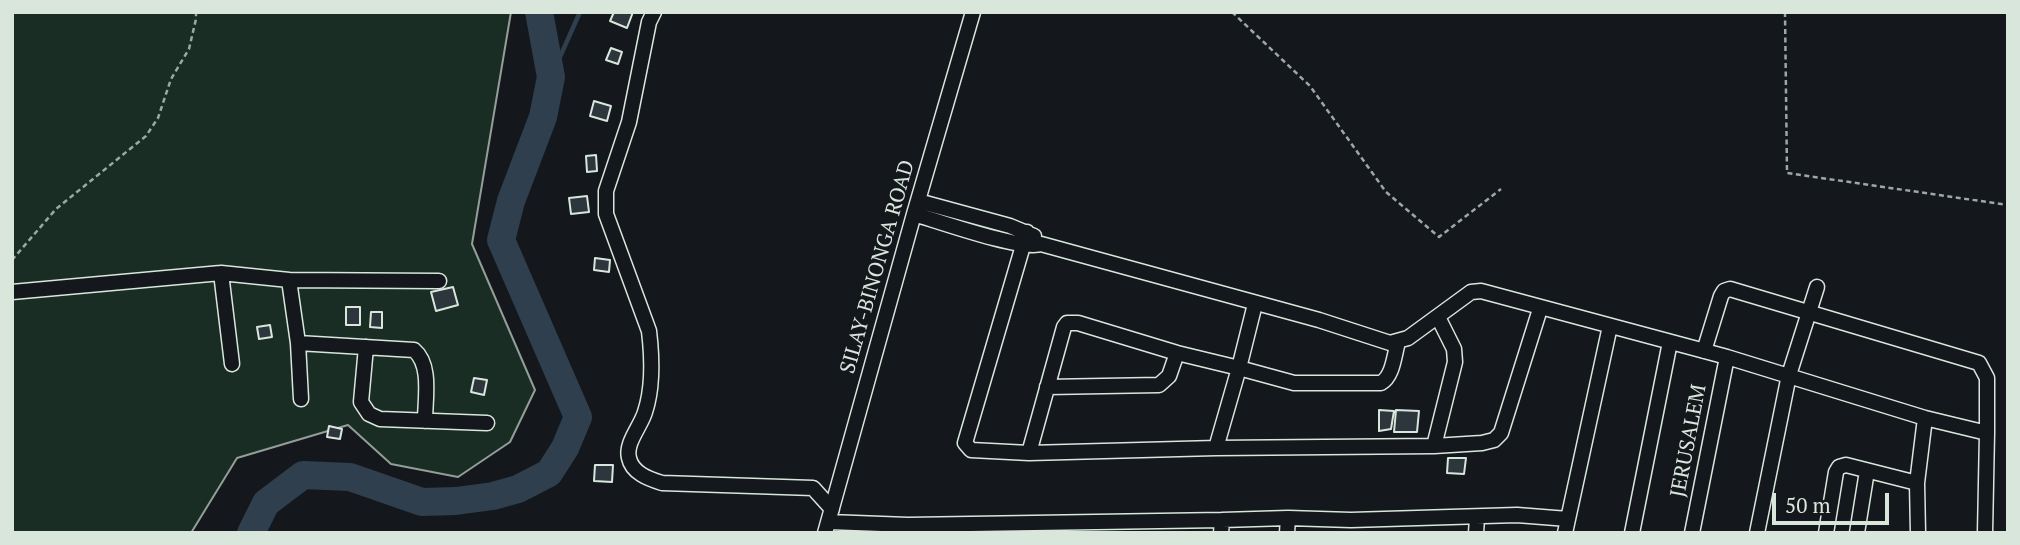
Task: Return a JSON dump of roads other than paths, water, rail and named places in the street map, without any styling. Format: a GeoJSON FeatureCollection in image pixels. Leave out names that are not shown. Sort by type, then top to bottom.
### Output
{"type":"FeatureCollection","features":[{"type":"Feature","properties":{"kind":"street"},"geometry":{"type":"LineString","coordinates":[[654,12],[649,22],[629,122],[606,191],[606,214],[649,331],[651,349],[648,401],[628,450],[629,459],[631,465],[645,477],[662,483],[813,488],[829,522],[907,529],[1476,525],[1517,515],[1566,526],[1610,326]]}},
{"type":"Feature","properties":{"kind":"street","name":"SILAY-BINONGA ROAD"},"geometry":{"type":"LineString","coordinates":[[829,522],[973,12]]}},
{"type":"Feature","properties":{"kind":"street"},"geometry":{"type":"LineString","coordinates":[[916,207],[1025,238],[1034,246],[1041,244],[1319,320],[1390,343],[1408,338],[1475,290],[1727,357],[1925,418],[1987,433]]}},
{"type":"Feature","properties":{"kind":"street"},"geometry":{"type":"LineString","coordinates":[[1025,238],[965,443],[971,450],[1029,453],[1482,443],[1493,440],[1501,433],[1540,309]]}},
{"type":"Feature","properties":{"kind":"street"},"geometry":{"type":"LineString","coordinates":[[221,273],[232,364]]}},
{"type":"Feature","properties":{"kind":"street"},"geometry":{"type":"LineString","coordinates":[[12,292],[221,273],[289,280],[439,282]]}},
{"type":"Feature","properties":{"kind":"street"},"geometry":{"type":"LineString","coordinates":[[289,280],[298,342],[301,399]]}},
{"type":"Feature","properties":{"kind":"street"},"geometry":{"type":"LineString","coordinates":[[1757,533],[1789,375],[1816,287]]}},
{"type":"Feature","properties":{"kind":"street"},"geometry":{"type":"LineString","coordinates":[[1704,351],[1724,291],[1730,289],[1979,363],[1987,377],[1985,533]]}},
{"type":"Feature","properties":{"kind":"street"},"geometry":{"type":"LineString","coordinates":[[1216,448],[1255,304]]}},
{"type":"Feature","properties":{"kind":"street"},"geometry":{"type":"LineString","coordinates":[[1434,446],[1455,362],[1454,349],[1438,317]]}},
{"type":"Feature","properties":{"kind":"street"},"geometry":{"type":"LineString","coordinates":[[1029,453],[1064,327],[1071,322],[1294,383],[1381,383],[1387,380],[1390,374],[1398,342]]}},
{"type":"Feature","properties":{"kind":"street"},"geometry":{"type":"LineString","coordinates":[[298,342],[414,349],[420,354],[426,376],[425,421]]}},
{"type":"Feature","properties":{"kind":"street"},"geometry":{"type":"LineString","coordinates":[[1632,533],[1670,342]]}},
{"type":"Feature","properties":{"kind":"street"},"geometry":{"type":"LineString","coordinates":[[366,346],[361,402],[363,409],[369,414],[380,419],[487,423]]}},
{"type":"Feature","properties":{"kind":"street"},"geometry":{"type":"LineString","coordinates":[[1047,387],[1159,385],[1169,376],[1177,353]]}},
{"type":"Feature","properties":{"kind":"street","name":"JERUSALEM"},"geometry":{"type":"LineString","coordinates":[[1692,533],[1727,357]]}},
{"type":"Feature","properties":{"kind":"street"},"geometry":{"type":"LineString","coordinates":[[1918,533],[1917,483],[1925,418]]}},
{"type":"Feature","properties":{"kind":"street"},"geometry":{"type":"LineString","coordinates":[[1826,533],[1839,467],[1846,465],[1917,483]]}},
{"type":"Feature","properties":{"kind":"street"},"geometry":{"type":"LineString","coordinates":[[1857,533],[1867,471]]}},
{"type":"Feature","properties":{"kind":"waterway"},"geometry":{"type":"LineString","coordinates":[[251,533],[266,503],[303,475],[350,477],[422,502],[456,501],[493,496],[518,489],[549,473],[565,448],[578,417],[501,240],[511,201],[543,117],[551,77],[539,12]]}},
{"type":"Feature","properties":{"kind":"waterway"},"geometry":{"type":"LineString","coordinates":[[551,77],[580,12]]}}]}
